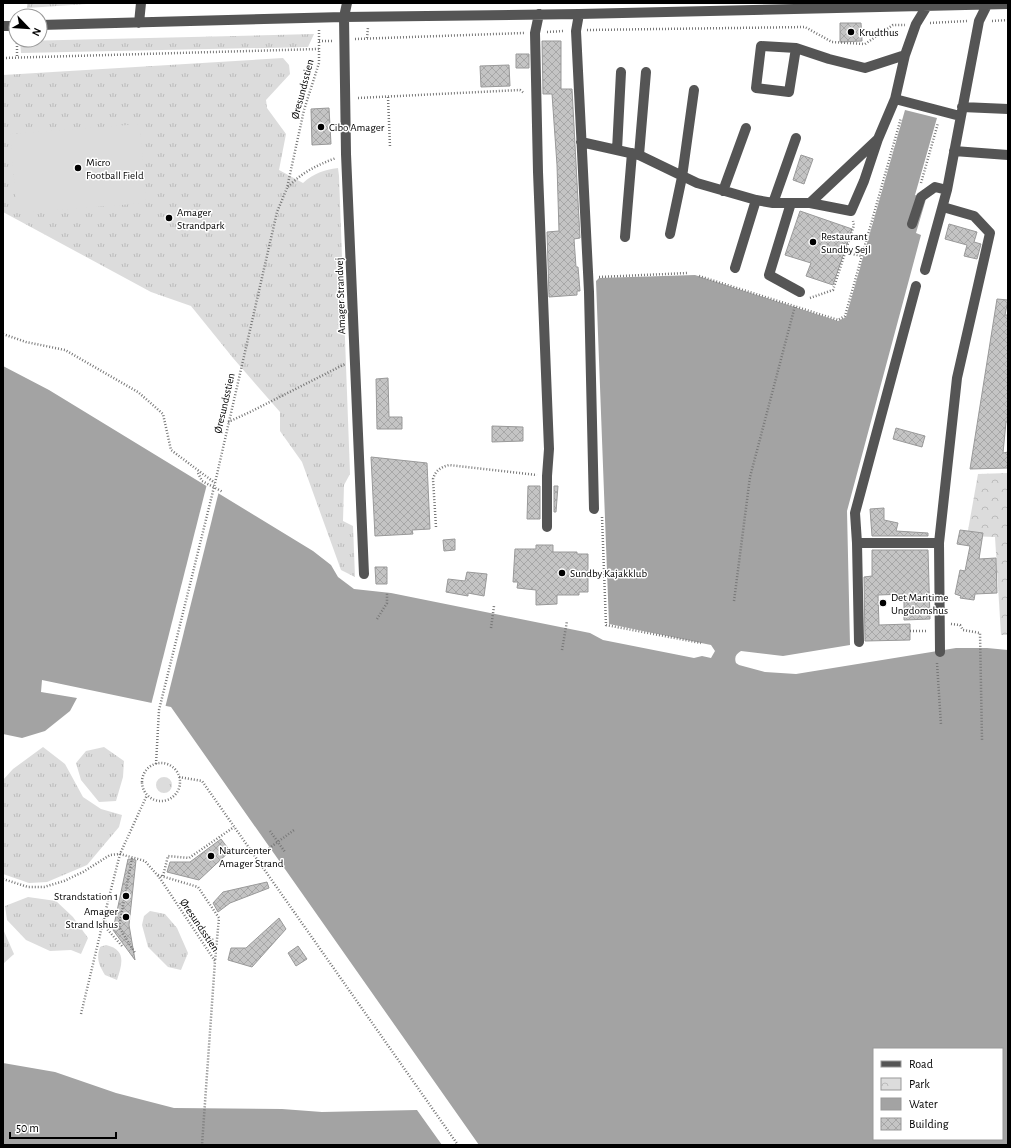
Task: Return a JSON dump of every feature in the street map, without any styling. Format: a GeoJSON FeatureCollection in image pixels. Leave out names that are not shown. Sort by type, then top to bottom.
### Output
{"type":"FeatureCollection","features":[{"type":"Feature","properties":{"kind":"street"},"geometry":{"type":"LineString","coordinates":[[139,23],[141,3]]}},
{"type":"Feature","properties":{"kind":"street","name":"Amager Strandvej"},"geometry":{"type":"LineString","coordinates":[[347,3],[344,17],[346,154],[364,574]]}},
{"type":"Feature","properties":{"kind":"street"},"geometry":{"type":"LineString","coordinates":[[48,25],[319,17],[580,14],[927,6],[944,4],[1008,4]]}},
{"type":"Feature","properties":{"kind":"street"},"geometry":{"type":"LineString","coordinates":[[925,270],[947,190],[979,21],[987,5]]}},
{"type":"Feature","properties":{"kind":"street"},"geometry":{"type":"LineString","coordinates":[[581,142],[635,154],[697,183],[756,200],[773,203],[810,203],[851,211],[895,99],[905,55],[916,24],[927,6]]}},
{"type":"Feature","properties":{"kind":"street"},"geometry":{"type":"LineString","coordinates":[[539,14],[535,32],[538,172],[549,449],[547,476],[547,527]]}},
{"type":"Feature","properties":{"kind":"street"},"geometry":{"type":"LineString","coordinates":[[580,14],[576,31],[598,512]]}},
{"type":"Feature","properties":{"kind":"street"},"geometry":{"type":"LineString","coordinates":[[796,48],[789,92],[756,88],[761,46],[796,48],[829,59],[865,68],[905,55]]}},
{"type":"Feature","properties":{"kind":"street"},"geometry":{"type":"LineString","coordinates":[[617,150],[621,72]]}},
{"type":"Feature","properties":{"kind":"street"},"geometry":{"type":"LineString","coordinates":[[625,237],[646,72]]}},
{"type":"Feature","properties":{"kind":"street"},"geometry":{"type":"LineString","coordinates":[[670,234],[682,177],[694,90]]}},
{"type":"Feature","properties":{"kind":"street"},"geometry":{"type":"LineString","coordinates":[[895,99],[961,111],[1008,109]]}},
{"type":"Feature","properties":{"kind":"street"},"geometry":{"type":"LineString","coordinates":[[723,191],[746,128]]}},
{"type":"Feature","properties":{"kind":"street"},"geometry":{"type":"LineString","coordinates":[[773,203],[796,138]]}},
{"type":"Feature","properties":{"kind":"street"},"geometry":{"type":"LineString","coordinates":[[810,203],[878,139]]}},
{"type":"Feature","properties":{"kind":"street"},"geometry":{"type":"LineString","coordinates":[[954,151],[1008,155]]}},
{"type":"Feature","properties":{"kind":"street"},"geometry":{"type":"LineString","coordinates":[[912,224],[921,197],[935,186],[947,190]]}},
{"type":"Feature","properties":{"kind":"street"},"geometry":{"type":"LineString","coordinates":[[735,268],[756,200]]}},
{"type":"Feature","properties":{"kind":"street"},"geometry":{"type":"LineString","coordinates":[[791,203],[769,275],[800,292]]}},
{"type":"Feature","properties":{"kind":"street"},"geometry":{"type":"LineString","coordinates":[[938,656],[939,543],[957,378],[990,233],[974,216],[943,207]]}},
{"type":"Feature","properties":{"kind":"street"},"geometry":{"type":"LineString","coordinates":[[859,642],[855,513],[916,286]]}},
{"type":"Feature","properties":{"kind":"street"},"geometry":{"type":"LineString","coordinates":[[857,543],[939,543]]}},
{"type":"Feature","properties":{"kind":"path","name":"Øresundsstien"},"geometry":{"type":"LineString","coordinates":[[156,764],[159,710],[214,485],[277,212],[288,188],[304,110],[319,63],[319,17]]}},
{"type":"Feature","properties":{"kind":"path"},"geometry":{"type":"LineString","coordinates":[[367,38],[535,32],[804,27],[832,42],[865,44],[893,25],[1008,20]]}},
{"type":"Feature","properties":{"kind":"path"},"geometry":{"type":"LineString","coordinates":[[17,48],[17,58]]}},
{"type":"Feature","properties":{"kind":"path"},"geometry":{"type":"LineString","coordinates":[[3,58],[318,49]]}},
{"type":"Feature","properties":{"kind":"path"},"geometry":{"type":"LineString","coordinates":[[358,98],[520,90],[530,96],[537,96]]}},
{"type":"Feature","properties":{"kind":"path"},"geometry":{"type":"LineString","coordinates":[[388,97],[390,147]]}},
{"type":"Feature","properties":{"kind":"path"},"geometry":{"type":"LineString","coordinates":[[699,276],[838,320],[845,316],[901,118]]}},
{"type":"Feature","properties":{"kind":"path"},"geometry":{"type":"LineString","coordinates":[[919,188],[939,120]]}},
{"type":"Feature","properties":{"kind":"path"},"geometry":{"type":"LineString","coordinates":[[288,188],[297,178],[309,170],[346,154]]}},
{"type":"Feature","properties":{"kind":"path"},"geometry":{"type":"LineString","coordinates":[[808,299],[833,290],[854,225],[851,211]]}},
{"type":"Feature","properties":{"kind":"path"},"geometry":{"type":"LineString","coordinates":[[845,252],[861,256]]}},
{"type":"Feature","properties":{"kind":"path"},"geometry":{"type":"LineString","coordinates":[[594,277],[688,274]]}},
{"type":"Feature","properties":{"kind":"path"},"geometry":{"type":"LineString","coordinates":[[734,600],[750,477],[795,306]]}},
{"type":"Feature","properties":{"kind":"path"},"geometry":{"type":"LineString","coordinates":[[3,334],[26,342],[65,350],[138,392],[163,414],[171,450],[223,492]]}},
{"type":"Feature","properties":{"kind":"path"},"geometry":{"type":"LineString","coordinates":[[228,422],[342,364],[355,365]]}},
{"type":"Feature","properties":{"kind":"path"},"geometry":{"type":"LineString","coordinates":[[436,527],[433,479],[434,474],[443,466],[449,465],[547,476]]}},
{"type":"Feature","properties":{"kind":"path"},"geometry":{"type":"LineString","coordinates":[[197,471],[202,481],[214,485]]}},
{"type":"Feature","properties":{"kind":"path"},"geometry":{"type":"LineString","coordinates":[[598,512],[606,625],[701,643]]}},
{"type":"Feature","properties":{"kind":"path"},"geometry":{"type":"LineString","coordinates":[[377,619],[387,603],[387,592]]}},
{"type":"Feature","properties":{"kind":"path"},"geometry":{"type":"LineString","coordinates":[[491,628],[494,606]]}},
{"type":"Feature","properties":{"kind":"path"},"geometry":{"type":"LineString","coordinates":[[562,650],[567,621]]}},
{"type":"Feature","properties":{"kind":"path"},"geometry":{"type":"LineString","coordinates":[[910,631],[960,625],[962,630],[980,633],[982,740]]}},
{"type":"Feature","properties":{"kind":"path"},"geometry":{"type":"LineString","coordinates":[[938,656],[941,725]]}},
{"type":"Feature","properties":{"kind":"path"},"geometry":{"type":"LineString","coordinates":[[156,764],[169,766],[179,777],[179,787],[171,798],[158,801],[147,795],[142,782],[146,770],[156,764]]}},
{"type":"Feature","properties":{"kind":"path"},"geometry":{"type":"LineString","coordinates":[[179,777],[202,781],[458,1145]]}},
{"type":"Feature","properties":{"kind":"path"},"geometry":{"type":"LineString","coordinates":[[81,1014],[120,854],[147,795]]}},
{"type":"Feature","properties":{"kind":"path"},"geometry":{"type":"LineString","coordinates":[[163,876],[168,856],[189,858],[234,827]]}},
{"type":"Feature","properties":{"kind":"path"},"geometry":{"type":"LineString","coordinates":[[264,852],[294,830]]}},
{"type":"Feature","properties":{"kind":"path"},"geometry":{"type":"LineString","coordinates":[[270,831],[285,852]]}},
{"type":"Feature","properties":{"kind":"path"},"geometry":{"type":"LineString","coordinates":[[3,879],[28,887],[44,887],[64,881],[83,872],[110,854],[120,854]]}},
{"type":"Feature","properties":{"kind":"path","name":"Øresundsstien"},"geometry":{"type":"LineString","coordinates":[[120,854],[145,861],[157,874],[215,961],[202,1145]]}},
{"type":"Feature","properties":{"kind":"path"},"geometry":{"type":"LineString","coordinates":[[132,858],[120,927],[135,953]]}},
{"type":"Feature","properties":{"kind":"path"},"geometry":{"type":"LineString","coordinates":[[157,874],[198,887],[220,918],[215,961]]}},
{"type":"Feature","properties":{"kind":"path"},"geometry":{"type":"LineString","coordinates":[[104,917],[107,929],[122,946]]}},
{"type":"Feature","properties":{"kind":"green space"},"geometry":{"type":"Polygon","coordinates":[[[27,3],[102,3],[27,8],[27,3]]]}},
{"type":"Feature","properties":{"kind":"green space"},"geometry":{"type":"Polygon","coordinates":[[[314,34],[308,47],[21,53],[21,48],[48,48],[48,40],[314,34]]]}},
{"type":"Feature","properties":{"kind":"green space","name":"Amager Strandpark"},"geometry":{"type":"Polygon","coordinates":[[[283,58],[289,65],[290,74],[266,100],[267,108],[286,134],[279,170],[303,183],[319,172],[338,168],[350,474],[344,485],[343,521],[353,526],[355,577],[341,570],[302,462],[280,431],[280,412],[233,358],[191,306],[151,292],[3,212],[3,75],[283,58]]]}},
{"type":"Feature","properties":{"kind":"green space","name":"Micro Football Field"},"geometry":{"type":"Polygon","coordinates":[[[140,124],[146,203],[17,213],[10,134],[140,124]]]}},
{"type":"Feature","properties":{"kind":"green space"},"geometry":{"type":"Polygon","coordinates":[[[1008,473],[1008,635],[1001,635],[995,537],[967,536],[978,474],[1008,473]]]}},
{"type":"Feature","properties":{"kind":"green space"},"geometry":{"type":"Polygon","coordinates":[[[43,747],[65,764],[83,797],[101,809],[122,815],[119,827],[87,865],[47,882],[29,883],[3,874],[3,780],[13,769],[43,747]]]}},
{"type":"Feature","properties":{"kind":"green space"},"geometry":{"type":"Polygon","coordinates":[[[104,747],[124,761],[123,777],[116,801],[99,802],[81,780],[76,763],[86,751],[104,747]]]}},
{"type":"Feature","properties":{"kind":"green space"},"geometry":{"type":"Polygon","coordinates":[[[164,777],[170,779],[172,785],[170,791],[164,793],[158,791],[156,785],[158,779],[164,777]]]}},
{"type":"Feature","properties":{"kind":"green space"},"geometry":{"type":"Polygon","coordinates":[[[28,897],[56,901],[73,917],[88,938],[81,954],[71,950],[50,951],[26,940],[7,920],[5,906],[28,897]]]}},
{"type":"Feature","properties":{"kind":"green space"},"geometry":{"type":"Polygon","coordinates":[[[150,911],[165,914],[177,928],[188,953],[181,970],[168,967],[148,947],[142,925],[144,916],[150,911]]]}},
{"type":"Feature","properties":{"kind":"green space"},"geometry":{"type":"Polygon","coordinates":[[[3,929],[14,954],[3,964],[3,929]]]}},
{"type":"Feature","properties":{"kind":"green space"},"geometry":{"type":"Polygon","coordinates":[[[106,945],[113,947],[120,954],[121,963],[117,980],[105,975],[100,965],[98,955],[100,947],[106,945]]]}},
{"type":"Feature","properties":{"kind":"water"},"geometry":{"type":"Polygon","coordinates":[[[905,110],[937,118],[915,195],[926,199],[916,233],[921,235],[847,511],[850,645],[783,656],[741,651],[735,659],[736,663],[739,665],[765,672],[796,674],[956,648],[1008,650],[1008,1145],[479,1145],[171,707],[42,680],[41,692],[77,698],[70,711],[45,731],[22,738],[3,734],[3,366],[49,390],[313,551],[331,565],[338,577],[354,589],[391,593],[590,633],[603,640],[694,658],[702,656],[711,658],[715,651],[711,645],[609,624],[596,281],[599,278],[695,275],[838,321],[846,317],[905,110]]]}},
{"type":"Feature","properties":{"kind":"water"},"geometry":{"type":"Polygon","coordinates":[[[3,1063],[55,1072],[116,1093],[174,1108],[282,1109],[322,1112],[417,1110],[442,1145],[3,1145],[3,1063]]]}},
{"type":"Feature","properties":{"kind":"pier"},"geometry":{"type":"Polygon","coordinates":[[[207,484],[219,491],[165,708],[151,705],[207,484]]]}},
{"type":"Feature","properties":{"kind":"building","name":"Krudthus"},"geometry":{"type":"Polygon","coordinates":[[[840,23],[861,23],[862,41],[840,42],[840,23]]]}},
{"type":"Feature","properties":{"kind":"building"},"geometry":{"type":"Polygon","coordinates":[[[542,41],[561,41],[561,89],[572,89],[580,238],[574,239],[576,267],[578,267],[580,291],[577,291],[577,295],[549,297],[547,232],[559,231],[557,165],[552,94],[543,94],[542,41]]]}},
{"type":"Feature","properties":{"kind":"building"},"geometry":{"type":"Polygon","coordinates":[[[516,54],[529,54],[529,68],[516,68],[516,54]]]}},
{"type":"Feature","properties":{"kind":"building"},"geometry":{"type":"Polygon","coordinates":[[[509,65],[510,86],[481,87],[480,66],[509,65]]]}},
{"type":"Feature","properties":{"kind":"building","name":"Cibo Amager"},"geometry":{"type":"Polygon","coordinates":[[[329,108],[331,144],[312,145],[311,109],[329,108]]]}},
{"type":"Feature","properties":{"kind":"building"},"geometry":{"type":"Polygon","coordinates":[[[801,155],[813,159],[804,184],[793,180],[801,155]]]}},
{"type":"Feature","properties":{"kind":"building"},"geometry":{"type":"Polygon","coordinates":[[[800,211],[852,229],[833,285],[806,276],[811,263],[785,255],[800,211]]]}},
{"type":"Feature","properties":{"kind":"building"},"geometry":{"type":"Polygon","coordinates":[[[949,224],[977,232],[974,242],[981,244],[977,259],[964,256],[967,245],[945,239],[949,224]]]}},
{"type":"Feature","properties":{"kind":"building"},"geometry":{"type":"Polygon","coordinates":[[[997,299],[1008,300],[1005,315],[1008,315],[1008,422],[1006,422],[1003,453],[1008,452],[1008,468],[970,469],[997,299]]]}},
{"type":"Feature","properties":{"kind":"building"},"geometry":{"type":"Polygon","coordinates":[[[388,378],[389,417],[402,417],[402,429],[377,429],[376,379],[388,378]]]}},
{"type":"Feature","properties":{"kind":"building"},"geometry":{"type":"Polygon","coordinates":[[[492,426],[523,427],[523,441],[492,442],[492,426]]]}},
{"type":"Feature","properties":{"kind":"building"},"geometry":{"type":"Polygon","coordinates":[[[896,428],[925,436],[922,447],[893,439],[896,428]]]}},
{"type":"Feature","properties":{"kind":"building"},"geometry":{"type":"Polygon","coordinates":[[[371,457],[427,463],[430,529],[412,530],[413,534],[375,536],[371,457]]]}},
{"type":"Feature","properties":{"kind":"building"},"geometry":{"type":"Polygon","coordinates":[[[528,486],[540,486],[540,519],[527,519],[528,486]]]}},
{"type":"Feature","properties":{"kind":"building"},"geometry":{"type":"Polygon","coordinates":[[[554,486],[558,486],[556,512],[554,512],[554,486]]]}},
{"type":"Feature","properties":{"kind":"building"},"geometry":{"type":"Polygon","coordinates":[[[884,508],[884,520],[898,523],[896,531],[928,533],[928,536],[872,536],[870,509],[884,508]]]}},
{"type":"Feature","properties":{"kind":"building"},"geometry":{"type":"Polygon","coordinates":[[[960,530],[983,533],[979,559],[996,558],[997,593],[975,594],[974,600],[960,598],[961,596],[955,594],[960,570],[965,571],[970,546],[957,544],[960,530]]]}},
{"type":"Feature","properties":{"kind":"building"},"geometry":{"type":"Polygon","coordinates":[[[455,539],[455,550],[444,551],[443,540],[455,539]]]}},
{"type":"Feature","properties":{"kind":"building","name":"Sundby Kajakklub"},"geometry":{"type":"Polygon","coordinates":[[[536,545],[553,545],[553,552],[577,552],[577,554],[588,554],[588,592],[579,592],[579,595],[557,595],[557,604],[536,605],[536,590],[517,588],[518,582],[513,582],[515,549],[536,549],[536,545]]]}},
{"type":"Feature","properties":{"kind":"building"},"geometry":{"type":"Polygon","coordinates":[[[872,550],[928,550],[930,619],[904,620],[904,594],[878,595],[879,625],[910,624],[910,640],[865,641],[864,577],[872,576],[872,550]]]}},
{"type":"Feature","properties":{"kind":"building"},"geometry":{"type":"Polygon","coordinates":[[[375,567],[387,567],[387,584],[376,584],[375,567]]]}},
{"type":"Feature","properties":{"kind":"building"},"geometry":{"type":"Polygon","coordinates":[[[467,572],[487,574],[484,596],[468,593],[468,596],[446,592],[448,579],[465,581],[467,572]]]}},
{"type":"Feature","properties":{"kind":"building","name":"Naturcenter Amager Strand"},"geometry":{"type":"Polygon","coordinates":[[[221,839],[230,851],[199,880],[167,872],[170,862],[190,862],[221,839]]]}},
{"type":"Feature","properties":{"kind":"building","name":"Strandstation 1"},"geometry":{"type":"Polygon","coordinates":[[[128,859],[136,860],[129,925],[135,960],[113,930],[128,859]]]}},
{"type":"Feature","properties":{"kind":"building"},"geometry":{"type":"Polygon","coordinates":[[[267,882],[269,888],[230,903],[218,912],[213,903],[223,892],[267,882]]]}},
{"type":"Feature","properties":{"kind":"building"},"geometry":{"type":"Polygon","coordinates":[[[279,918],[286,929],[252,967],[228,960],[231,948],[246,948],[279,918]]]}},
{"type":"Feature","properties":{"kind":"building"},"geometry":{"type":"Polygon","coordinates":[[[298,946],[307,959],[296,966],[288,953],[298,946]]]}},
{"type":"Feature","properties":{"kind":"place","name":"Krudthus"},"geometry":{"type":"Point","coordinates":[851,32]}},
{"type":"Feature","properties":{"kind":"place","name":"Cibo Amager"},"geometry":{"type":"Point","coordinates":[321,127]}},
{"type":"Feature","properties":{"kind":"place","name":"Micro Football Field"},"geometry":{"type":"Point","coordinates":[78,168]}},
{"type":"Feature","properties":{"kind":"place","name":"Amager Strandpark"},"geometry":{"type":"Point","coordinates":[169,218]}},
{"type":"Feature","properties":{"kind":"place","name":"Restaurant Sundby Sejl"},"geometry":{"type":"Point","coordinates":[813,242]}},
{"type":"Feature","properties":{"kind":"place","name":"Sundby Kajakklub"},"geometry":{"type":"Point","coordinates":[562,573]}},
{"type":"Feature","properties":{"kind":"place","name":"Det Maritime Ungdomshus"},"geometry":{"type":"Point","coordinates":[883,603]}},
{"type":"Feature","properties":{"kind":"place","name":"Naturcenter Amager Strand"},"geometry":{"type":"Point","coordinates":[211,856]}},
{"type":"Feature","properties":{"kind":"place","name":"Strandstation 1"},"geometry":{"type":"Point","coordinates":[126,896]}},
{"type":"Feature","properties":{"kind":"place","name":"Amager Strand Ishus"},"geometry":{"type":"Point","coordinates":[126,917]}}]}
